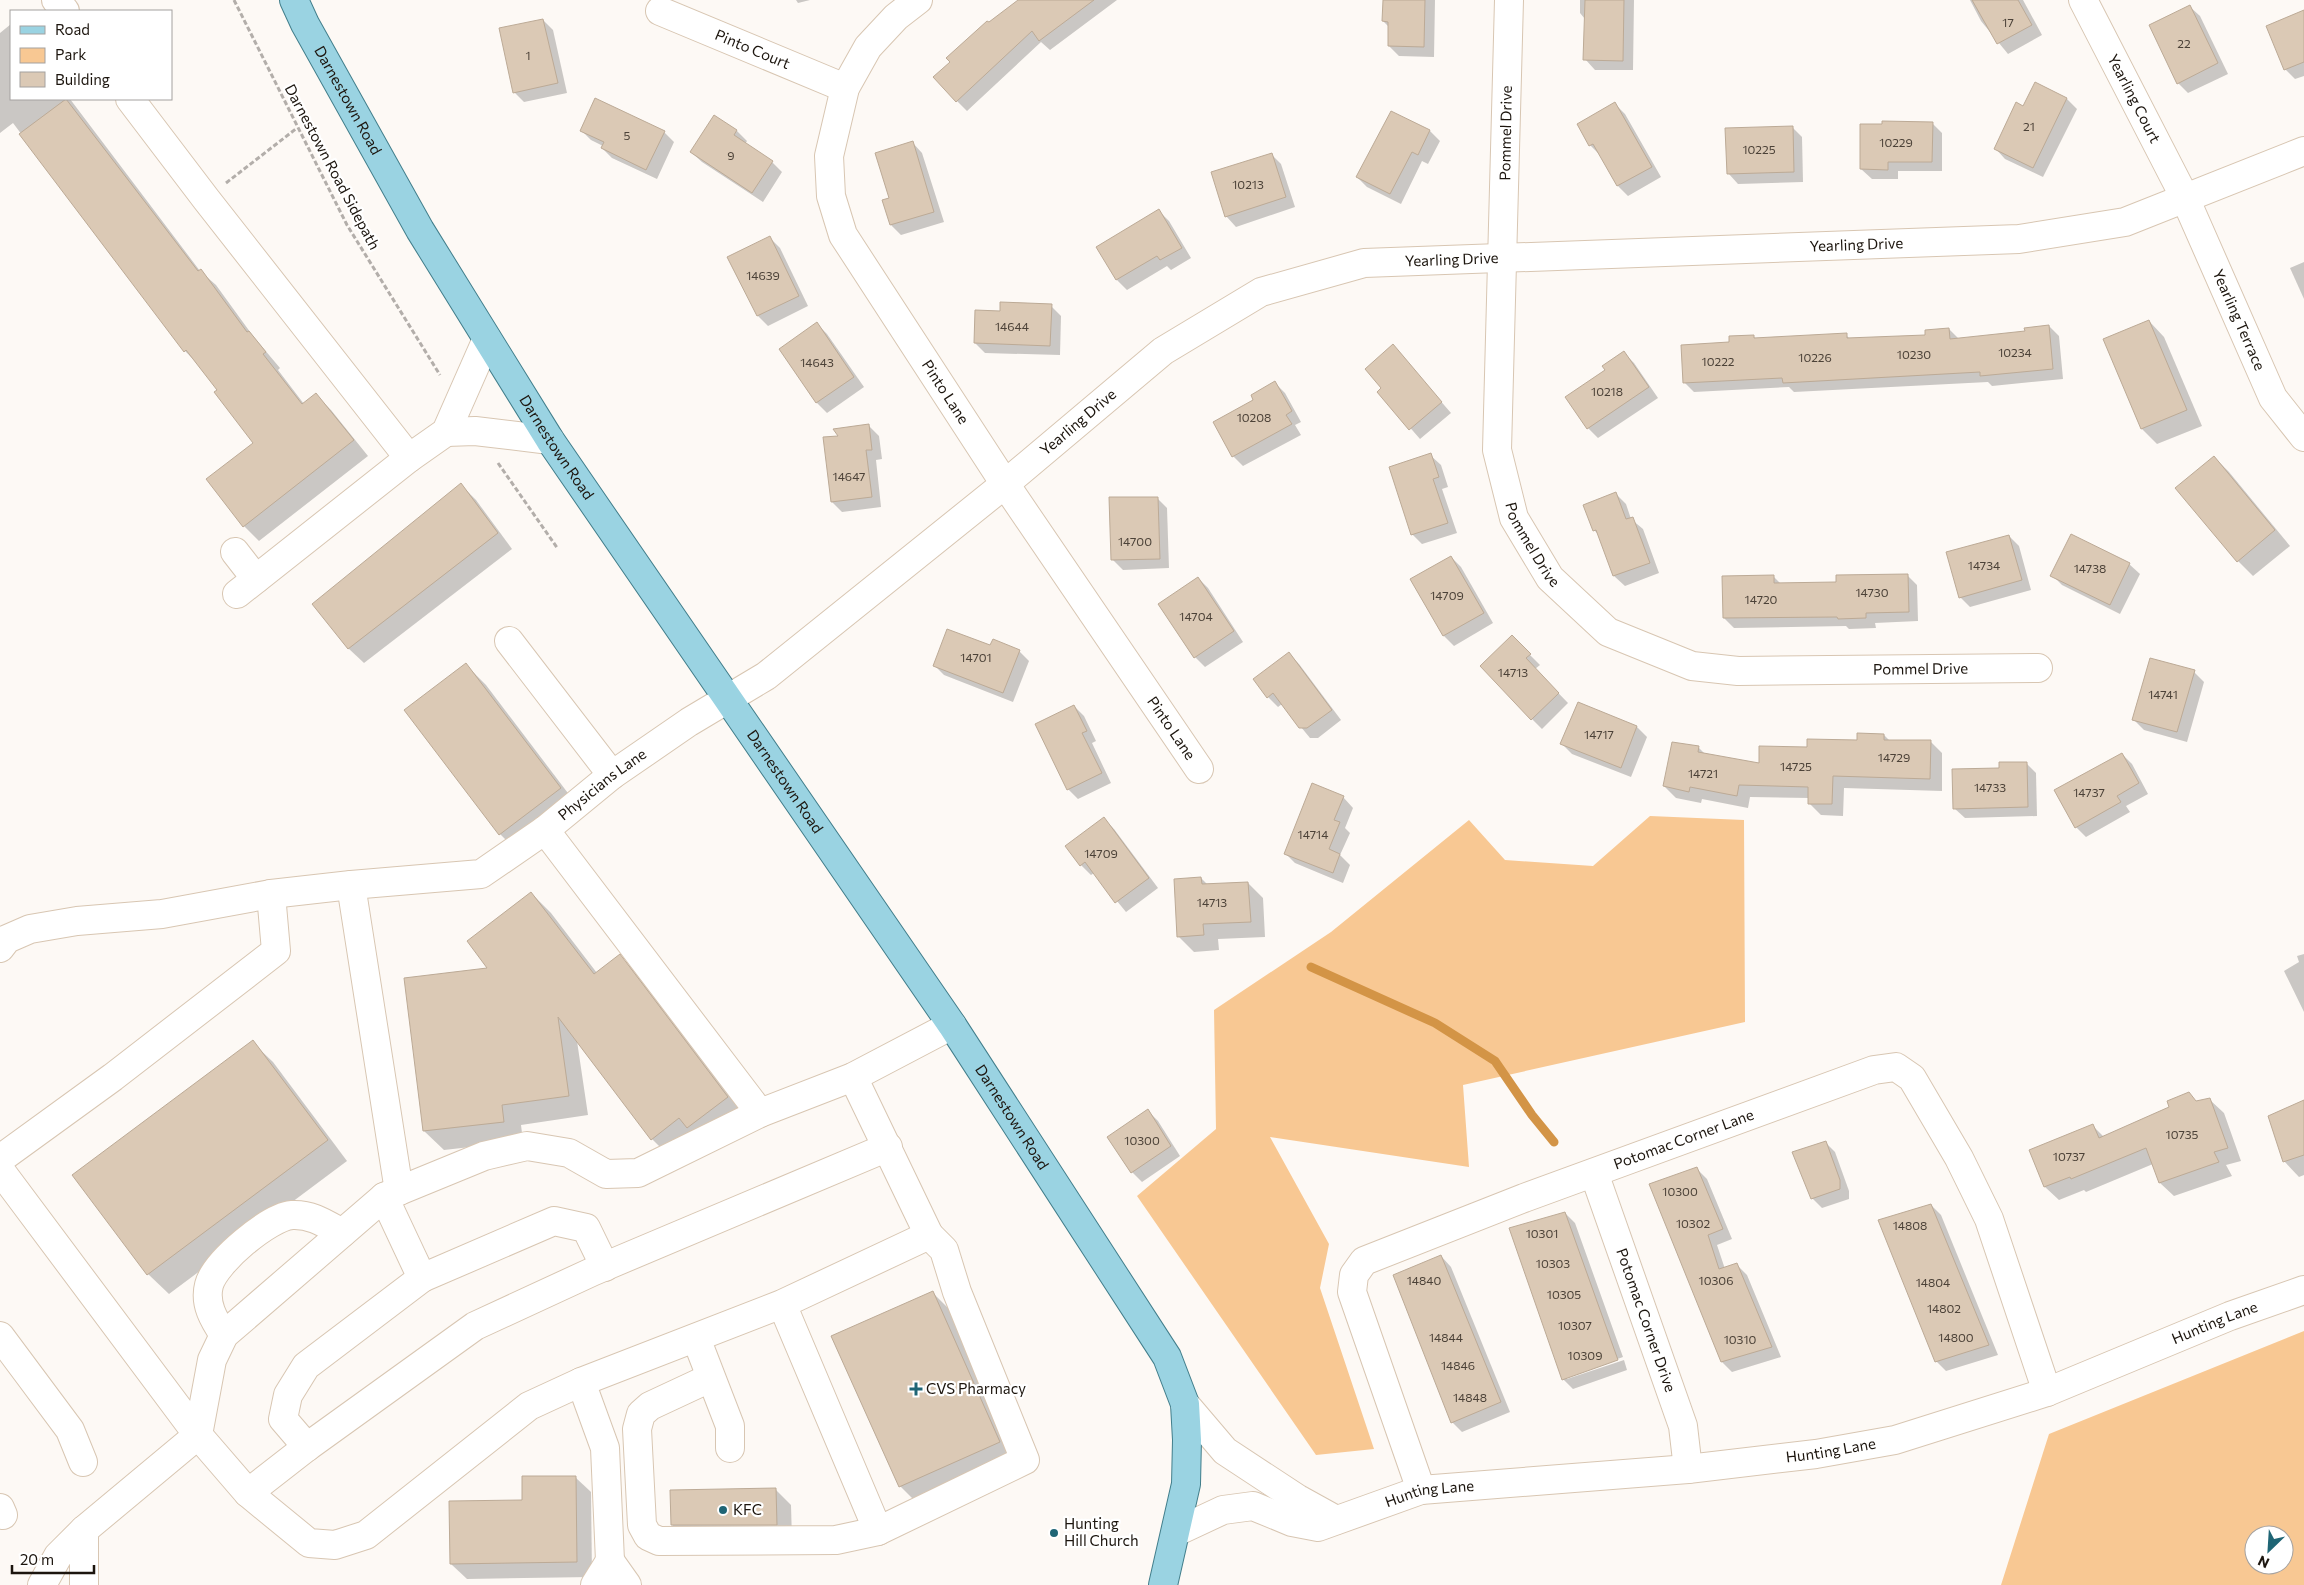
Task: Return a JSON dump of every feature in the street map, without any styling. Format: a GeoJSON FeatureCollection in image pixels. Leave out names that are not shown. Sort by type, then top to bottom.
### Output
{"type":"FeatureCollection","features":[{"type":"Feature","properties":{"kind":"main road","name":"Darnestown Road"},"geometry":{"type":"LineString","coordinates":[[294,0],[307,12],[420,230],[550,440],[952,1025],[1167,1357],[1185,1404],[1187,1440],[1186,1484],[1163,1585]]}},
{"type":"Feature","properties":{"kind":"street","name":"Pinto Lane"},"geometry":{"type":"LineString","coordinates":[[918,0],[896,17],[868,46],[845,88],[828,156],[831,196],[843,235],[1005,484],[1199,769]]}},
{"type":"Feature","properties":{"kind":"street","name":"Pommel Drive"},"geometry":{"type":"LineString","coordinates":[[1509,0],[1497,450],[1514,518],[1550,578],[1608,632],[1692,666],[1738,671],[2038,668]]}},
{"type":"Feature","properties":{"kind":"street","name":"Yearling Court"},"geometry":{"type":"LineString","coordinates":[[2083,0],[2185,198]]}},
{"type":"Feature","properties":{"kind":"street","name":"Pinto Court"},"geometry":{"type":"LineString","coordinates":[[660,11],[845,88]]}},
{"type":"Feature","properties":{"kind":"street"},"geometry":{"type":"LineString","coordinates":[[131,100],[206,199],[410,458]]}},
{"type":"Feature","properties":{"kind":"street","name":"Yearling Drive"},"geometry":{"type":"LineString","coordinates":[[728,699],[766,676],[1005,484],[1163,351],[1260,292],[1364,263],[2018,238],[2125,222],[2304,151]]}},
{"type":"Feature","properties":{"kind":"street","name":"Yearling Terrace"},"geometry":{"type":"LineString","coordinates":[[2185,198],[2273,398],[2304,437]]}},
{"type":"Feature","properties":{"kind":"street"},"geometry":{"type":"LineString","coordinates":[[235,552],[246,587],[410,458],[446,432],[487,339]]}},
{"type":"Feature","properties":{"kind":"street"},"geometry":{"type":"LineString","coordinates":[[446,432],[475,431],[550,440]]}},
{"type":"Feature","properties":{"kind":"street"},"geometry":{"type":"LineString","coordinates":[[509,640],[612,775]]}},
{"type":"Feature","properties":{"kind":"street","name":"Physicians Lane"},"geometry":{"type":"LineString","coordinates":[[351,885],[481,874],[546,830],[612,775],[689,722],[728,699]]}},
{"type":"Feature","properties":{"kind":"street"},"geometry":{"type":"LineString","coordinates":[[546,830],[760,1113]]}},
{"type":"Feature","properties":{"kind":"street"},"geometry":{"type":"LineString","coordinates":[[0,948],[7,939],[30,929],[77,921],[162,914],[271,894],[351,885],[391,1194],[422,1278]]}},
{"type":"Feature","properties":{"kind":"street"},"geometry":{"type":"LineString","coordinates":[[0,1159],[120,1072],[276,951],[271,894]]}},
{"type":"Feature","properties":{"kind":"street"},"geometry":{"type":"LineString","coordinates":[[42,1585],[58,1556],[84,1530],[198,1435],[212,1360],[224,1335],[342,1233],[391,1194],[484,1156],[527,1146],[569,1153],[606,1174],[638,1173],[760,1113],[853,1077],[952,1025]]}},
{"type":"Feature","properties":{"kind":"street","name":"Potomac Corner Lane"},"geometry":{"type":"LineString","coordinates":[[1421,1490],[1352,1292],[1354,1275],[1364,1260],[1874,1070],[1896,1067],[1912,1078],[1958,1158],[1988,1219],[2047,1392]]}},
{"type":"Feature","properties":{"kind":"street"},"geometry":{"type":"LineString","coordinates":[[710,1378],[650,1406],[641,1414],[637,1429],[642,1525],[648,1536],[659,1541],[836,1540],[878,1531],[1025,1460],[957,1292],[944,1250],[929,1235],[853,1077]]}},
{"type":"Feature","properties":{"kind":"street"},"geometry":{"type":"LineString","coordinates":[[248,1493],[308,1446],[475,1326],[605,1267],[888,1147]]}},
{"type":"Feature","properties":{"kind":"street"},"geometry":{"type":"LineString","coordinates":[[0,1170],[198,1435],[248,1493],[309,1543],[335,1545],[366,1536],[528,1406],[581,1382],[782,1304],[929,1235]]}},
{"type":"Feature","properties":{"kind":"street","name":"Potomac Corner Drive"},"geometry":{"type":"LineString","coordinates":[[1594,1173],[1682,1426],[1688,1469]]}},
{"type":"Feature","properties":{"kind":"street"},"geometry":{"type":"LineString","coordinates":[[224,1335],[209,1311],[209,1285],[225,1259],[265,1225],[291,1215],[315,1217],[342,1233]]}},
{"type":"Feature","properties":{"kind":"street"},"geometry":{"type":"LineString","coordinates":[[308,1446],[283,1418],[288,1395],[306,1366],[422,1278],[554,1221],[586,1228],[605,1267]]}},
{"type":"Feature","properties":{"kind":"street","name":"Hunting Lane"},"geometry":{"type":"LineString","coordinates":[[1176,1532],[1223,1510],[1253,1506],[1292,1522],[1318,1527],[1421,1490],[1688,1469],[1816,1454],[1896,1440],[2047,1392],[2230,1316],[2304,1290]]}},
{"type":"Feature","properties":{"kind":"street"},"geometry":{"type":"LineString","coordinates":[[782,1304],[878,1531]]}},
{"type":"Feature","properties":{"kind":"street"},"geometry":{"type":"LineString","coordinates":[[0,1336],[70,1430],[83,1462]]}},
{"type":"Feature","properties":{"kind":"street"},"geometry":{"type":"LineString","coordinates":[[696,1338],[730,1426],[730,1448]]}},
{"type":"Feature","properties":{"kind":"street"},"geometry":{"type":"LineString","coordinates":[[581,1382],[605,1448],[610,1561],[627,1585]]}},
{"type":"Feature","properties":{"kind":"street"},"geometry":{"type":"LineString","coordinates":[[1185,1404],[1225,1451],[1298,1499],[1336,1520]]}},
{"type":"Feature","properties":{"kind":"street"},"geometry":{"type":"LineString","coordinates":[[84,1530],[84,1585]]}},
{"type":"Feature","properties":{"kind":"street"},"geometry":{"type":"LineString","coordinates":[[595,1585],[610,1561]]}},
{"type":"Feature","properties":{"kind":"path","name":"Darnestown Road Sidepath"},"geometry":{"type":"LineString","coordinates":[[234,0],[347,226],[445,382]]}},
{"type":"Feature","properties":{"kind":"path"},"geometry":{"type":"LineString","coordinates":[[206,199],[297,128]]}},
{"type":"Feature","properties":{"kind":"path"},"geometry":{"type":"LineString","coordinates":[[497,461],[558,549]]}},
{"type":"Feature","properties":{"kind":"green space"},"geometry":{"type":"Polygon","coordinates":[[[1650,816],[1744,820],[1745,1022],[1463,1085],[1469,1167],[1270,1137],[1329,1244],[1320,1288],[1374,1449],[1316,1455],[1137,1196],[1216,1129],[1214,1010],[1331,932],[1469,820],[1505,860],[1593,866],[1650,816]]]}},
{"type":"Feature","properties":{"kind":"green space"},"geometry":{"type":"Polygon","coordinates":[[[2304,1331],[2304,1585],[2001,1585],[2049,1434],[2304,1331]]]}},
{"type":"Feature","properties":{"kind":"building"},"geometry":{"type":"Polygon","coordinates":[[[1018,0],[1094,0],[1039,41],[1032,31],[956,102],[933,77],[950,62],[946,58],[987,21],[989,22],[1018,0]]]}},
{"type":"Feature","properties":{"kind":"building"},"geometry":{"type":"Polygon","coordinates":[[[1383,0],[1425,0],[1424,47],[1388,46],[1388,22],[1382,21],[1383,0]]]}},
{"type":"Feature","properties":{"kind":"building"},"geometry":{"type":"Polygon","coordinates":[[[1585,0],[1624,0],[1623,61],[1583,60],[1585,0]]]}},
{"type":"Feature","properties":{"kind":"building"},"geometry":{"type":"Polygon","coordinates":[[[1972,0],[2018,0],[2032,25],[1997,44],[1972,0]]]}},
{"type":"Feature","properties":{"kind":"building"},"geometry":{"type":"Polygon","coordinates":[[[2190,5],[2218,63],[2177,84],[2149,25],[2190,5]]]}},
{"type":"Feature","properties":{"kind":"building"},"geometry":{"type":"Polygon","coordinates":[[[2304,10],[2304,62],[2284,70],[2266,26],[2304,10]]]}},
{"type":"Feature","properties":{"kind":"building"},"geometry":{"type":"Polygon","coordinates":[[[543,19],[558,83],[513,93],[499,28],[543,19]]]}},
{"type":"Feature","properties":{"kind":"building"},"geometry":{"type":"Polygon","coordinates":[[[2035,82],[2067,98],[2033,168],[1994,149],[2016,102],[2023,106],[2035,82]]]}},
{"type":"Feature","properties":{"kind":"building"},"geometry":{"type":"Polygon","coordinates":[[[595,98],[665,131],[646,170],[601,148],[604,142],[580,131],[595,98]]]}},
{"type":"Feature","properties":{"kind":"building"},"geometry":{"type":"Polygon","coordinates":[[[67,100],[198,271],[201,269],[247,332],[249,331],[266,352],[263,354],[302,404],[316,393],[354,440],[243,527],[206,479],[253,443],[214,392],[217,390],[186,350],[184,352],[19,134],[67,100]]]}},
{"type":"Feature","properties":{"kind":"building"},"geometry":{"type":"Polygon","coordinates":[[[1615,102],[1652,167],[1617,186],[1593,144],[1589,146],[1577,124],[1615,102]]]}},
{"type":"Feature","properties":{"kind":"building"},"geometry":{"type":"Polygon","coordinates":[[[1391,111],[1430,130],[1418,155],[1412,152],[1390,194],[1356,177],[1391,111]]]}},
{"type":"Feature","properties":{"kind":"building"},"geometry":{"type":"Polygon","coordinates":[[[714,115],[737,130],[734,135],[773,161],[752,193],[690,152],[714,115]]]}},
{"type":"Feature","properties":{"kind":"building"},"geometry":{"type":"Polygon","coordinates":[[[1882,121],[1933,122],[1932,162],[1888,162],[1888,170],[1860,169],[1860,124],[1882,124],[1882,121]]]}},
{"type":"Feature","properties":{"kind":"building"},"geometry":{"type":"Polygon","coordinates":[[[1793,126],[1794,172],[1727,174],[1725,128],[1793,126]]]}},
{"type":"Feature","properties":{"kind":"building"},"geometry":{"type":"Polygon","coordinates":[[[913,141],[934,212],[890,225],[882,200],[889,198],[875,153],[913,141]]]}},
{"type":"Feature","properties":{"kind":"building"},"geometry":{"type":"Polygon","coordinates":[[[1272,153],[1286,197],[1225,217],[1211,172],[1272,153]]]}},
{"type":"Feature","properties":{"kind":"building"},"geometry":{"type":"Polygon","coordinates":[[[1159,209],[1182,248],[1160,260],[1157,256],[1116,280],[1096,247],[1159,209]]]}},
{"type":"Feature","properties":{"kind":"building"},"geometry":{"type":"Polygon","coordinates":[[[770,236],[799,296],[757,316],[727,257],[770,236]]]}},
{"type":"Feature","properties":{"kind":"building"},"geometry":{"type":"Polygon","coordinates":[[[1000,302],[1052,304],[1050,346],[974,343],[975,310],[1000,311],[1000,302]]]}},
{"type":"Feature","properties":{"kind":"building"},"geometry":{"type":"Polygon","coordinates":[[[2149,320],[2187,410],[2141,429],[2103,339],[2149,320]]]}},
{"type":"Feature","properties":{"kind":"building"},"geometry":{"type":"Polygon","coordinates":[[[817,322],[854,377],[816,403],[779,349],[817,322]]]}},
{"type":"Feature","properties":{"kind":"building"},"geometry":{"type":"Polygon","coordinates":[[[2049,325],[2053,369],[1980,376],[1980,372],[1783,383],[1782,378],[1683,383],[1681,345],[1729,342],[1729,336],[1754,335],[1754,338],[1847,333],[1847,338],[1925,335],[1925,330],[1949,328],[1950,339],[2025,331],[2024,328],[2049,325]]]}},
{"type":"Feature","properties":{"kind":"building"},"geometry":{"type":"Polygon","coordinates":[[[1393,344],[1442,402],[1409,430],[1377,392],[1381,388],[1365,369],[1393,344]]]}},
{"type":"Feature","properties":{"kind":"building"},"geometry":{"type":"Polygon","coordinates":[[[1624,351],[1649,387],[1587,429],[1565,397],[1605,370],[1602,366],[1624,351]]]}},
{"type":"Feature","properties":{"kind":"building"},"geometry":{"type":"Polygon","coordinates":[[[1275,381],[1292,411],[1286,415],[1292,424],[1232,457],[1213,422],[1253,400],[1251,395],[1275,381]]]}},
{"type":"Feature","properties":{"kind":"building"},"geometry":{"type":"Polygon","coordinates":[[[869,424],[872,450],[866,450],[872,497],[831,502],[823,437],[838,436],[833,429],[869,424]]]}},
{"type":"Feature","properties":{"kind":"building"},"geometry":{"type":"Polygon","coordinates":[[[1431,453],[1439,477],[1433,479],[1448,523],[1411,535],[1389,467],[1431,453]]]}},
{"type":"Feature","properties":{"kind":"building"},"geometry":{"type":"Polygon","coordinates":[[[2214,456],[2275,530],[2237,562],[2175,488],[2214,456]]]}},
{"type":"Feature","properties":{"kind":"building"},"geometry":{"type":"Polygon","coordinates":[[[461,483],[498,533],[348,649],[312,604],[461,483]]]}},
{"type":"Feature","properties":{"kind":"building"},"geometry":{"type":"Polygon","coordinates":[[[1616,492],[1626,519],[1633,517],[1650,563],[1613,576],[1596,530],[1593,531],[1583,505],[1616,492]]]}},
{"type":"Feature","properties":{"kind":"building"},"geometry":{"type":"Polygon","coordinates":[[[1109,497],[1158,497],[1160,559],[1111,560],[1109,497]]]}},
{"type":"Feature","properties":{"kind":"building"},"geometry":{"type":"Polygon","coordinates":[[[2071,534],[2130,563],[2110,605],[2050,576],[2071,534]]]}},
{"type":"Feature","properties":{"kind":"building"},"geometry":{"type":"Polygon","coordinates":[[[2009,535],[2022,580],[1959,598],[1946,552],[2009,535]]]}},
{"type":"Feature","properties":{"kind":"building"},"geometry":{"type":"Polygon","coordinates":[[[1451,556],[1484,613],[1443,636],[1410,579],[1451,556]]]}},
{"type":"Feature","properties":{"kind":"building"},"geometry":{"type":"Polygon","coordinates":[[[1908,574],[1909,612],[1866,613],[1866,618],[1838,619],[1837,617],[1723,618],[1722,576],[1774,575],[1774,583],[1836,582],[1836,575],[1908,574]]]}},
{"type":"Feature","properties":{"kind":"building"},"geometry":{"type":"Polygon","coordinates":[[[1198,577],[1234,631],[1194,658],[1158,604],[1198,577]]]}},
{"type":"Feature","properties":{"kind":"building"},"geometry":{"type":"Polygon","coordinates":[[[947,629],[990,645],[993,639],[1020,650],[1003,693],[933,666],[947,629]]]}},
{"type":"Feature","properties":{"kind":"building"},"geometry":{"type":"Polygon","coordinates":[[[1512,635],[1531,654],[1526,658],[1559,693],[1531,720],[1480,666],[1512,635]]]}},
{"type":"Feature","properties":{"kind":"building"},"geometry":{"type":"Polygon","coordinates":[[[1289,652],[1332,710],[1307,728],[1299,728],[1273,693],[1267,698],[1253,679],[1289,652]]]}},
{"type":"Feature","properties":{"kind":"building"},"geometry":{"type":"Polygon","coordinates":[[[2150,658],[2195,670],[2177,732],[2132,720],[2150,658]]]}},
{"type":"Feature","properties":{"kind":"building"},"geometry":{"type":"Polygon","coordinates":[[[466,663],[561,788],[499,835],[404,710],[466,663]]]}},
{"type":"Feature","properties":{"kind":"building"},"geometry":{"type":"Polygon","coordinates":[[[1578,702],[1637,726],[1621,768],[1560,744],[1578,702]]]}},
{"type":"Feature","properties":{"kind":"building"},"geometry":{"type":"Polygon","coordinates":[[[1074,705],[1087,731],[1082,733],[1102,773],[1067,790],[1035,724],[1074,705]]]}},
{"type":"Feature","properties":{"kind":"building"},"geometry":{"type":"Polygon","coordinates":[[[1857,733],[1884,734],[1884,740],[1931,740],[1930,779],[1833,776],[1832,804],[1808,804],[1808,787],[1739,785],[1737,796],[1690,787],[1689,792],[1663,786],[1672,742],[1699,746],[1698,752],[1759,763],[1759,746],[1807,747],[1807,739],[1857,740],[1857,733]]]}},
{"type":"Feature","properties":{"kind":"building"},"geometry":{"type":"Polygon","coordinates":[[[2122,753],[2139,783],[2117,796],[2121,802],[2075,828],[2054,790],[2122,753]]]}},
{"type":"Feature","properties":{"kind":"building"},"geometry":{"type":"Polygon","coordinates":[[[1999,762],[2027,762],[2028,807],[1953,809],[1952,769],[1999,768],[1999,762]]]}},
{"type":"Feature","properties":{"kind":"building"},"geometry":{"type":"Polygon","coordinates":[[[1312,783],[1344,796],[1334,820],[1340,822],[1329,849],[1340,854],[1333,873],[1284,854],[1312,783]]]}},
{"type":"Feature","properties":{"kind":"building"},"geometry":{"type":"Polygon","coordinates":[[[1104,817],[1149,878],[1115,903],[1085,862],[1080,866],[1065,846],[1104,817]]]}},
{"type":"Feature","properties":{"kind":"building"},"geometry":{"type":"Polygon","coordinates":[[[1201,877],[1202,884],[1248,882],[1251,922],[1203,924],[1204,935],[1177,937],[1174,879],[1201,877]]]}},
{"type":"Feature","properties":{"kind":"building"},"geometry":{"type":"Polygon","coordinates":[[[531,892],[594,974],[620,954],[728,1097],[687,1128],[679,1118],[651,1140],[558,1017],[569,1096],[502,1105],[504,1122],[423,1131],[404,978],[487,968],[467,941],[531,892]]]}},
{"type":"Feature","properties":{"kind":"building"},"geometry":{"type":"Polygon","coordinates":[[[253,1040],[328,1140],[147,1275],[72,1175],[253,1040]]]}},
{"type":"Feature","properties":{"kind":"building"},"geometry":{"type":"Polygon","coordinates":[[[2189,1092],[2196,1101],[2210,1098],[2228,1148],[2214,1152],[2219,1162],[2159,1183],[2146,1148],[2071,1179],[2070,1177],[2044,1187],[2029,1150],[2093,1124],[2099,1138],[2169,1107],[2167,1101],[2189,1092]]]}},
{"type":"Feature","properties":{"kind":"building"},"geometry":{"type":"Polygon","coordinates":[[[2304,1100],[2304,1155],[2283,1162],[2268,1116],[2304,1100]]]}},
{"type":"Feature","properties":{"kind":"building"},"geometry":{"type":"Polygon","coordinates":[[[1148,1109],[1171,1146],[1131,1173],[1107,1137],[1148,1109]]]}},
{"type":"Feature","properties":{"kind":"building"},"geometry":{"type":"Polygon","coordinates":[[[1826,1141],[1840,1180],[1840,1189],[1811,1199],[1792,1152],[1826,1141]]]}},
{"type":"Feature","properties":{"kind":"building"},"geometry":{"type":"Polygon","coordinates":[[[1697,1167],[1723,1229],[1708,1235],[1719,1269],[1737,1263],[1772,1347],[1721,1362],[1649,1184],[1697,1167]]]}},
{"type":"Feature","properties":{"kind":"building"},"geometry":{"type":"Polygon","coordinates":[[[1931,1204],[1989,1345],[1935,1362],[1878,1220],[1931,1204]]]}},
{"type":"Feature","properties":{"kind":"building"},"geometry":{"type":"Polygon","coordinates":[[[1565,1212],[1618,1360],[1562,1380],[1509,1228],[1565,1212]]]}},
{"type":"Feature","properties":{"kind":"building"},"geometry":{"type":"Polygon","coordinates":[[[1441,1255],[1501,1402],[1451,1423],[1393,1275],[1441,1255]]]}},
{"type":"Feature","properties":{"kind":"building","name":"CVS Pharmacy"},"geometry":{"type":"Polygon","coordinates":[[[933,1291],[1000,1442],[899,1487],[831,1336],[933,1291]]]}},
{"type":"Feature","properties":{"kind":"building"},"geometry":{"type":"Polygon","coordinates":[[[522,1476],[576,1476],[577,1562],[450,1564],[449,1501],[522,1500],[522,1476]]]}},
{"type":"Feature","properties":{"kind":"building","name":"KFC"},"geometry":{"type":"Polygon","coordinates":[[[776,1488],[777,1525],[671,1525],[670,1490],[776,1488]]]}},
{"type":"Feature","properties":{"kind":"waterway"},"geometry":{"type":"LineString","coordinates":[[1311,967],[1435,1023],[1495,1061],[1532,1115],[1554,1142]]}},
{"type":"Feature","properties":{"kind":"place","name":"CVS Pharmacy"},"geometry":{"type":"Point","coordinates":[916,1389]}},
{"type":"Feature","properties":{"kind":"place","name":"KFC"},"geometry":{"type":"Point","coordinates":[723,1510]}},
{"type":"Feature","properties":{"kind":"place","name":"Hunting Hill Church"},"geometry":{"type":"Point","coordinates":[1054,1533]}}]}
